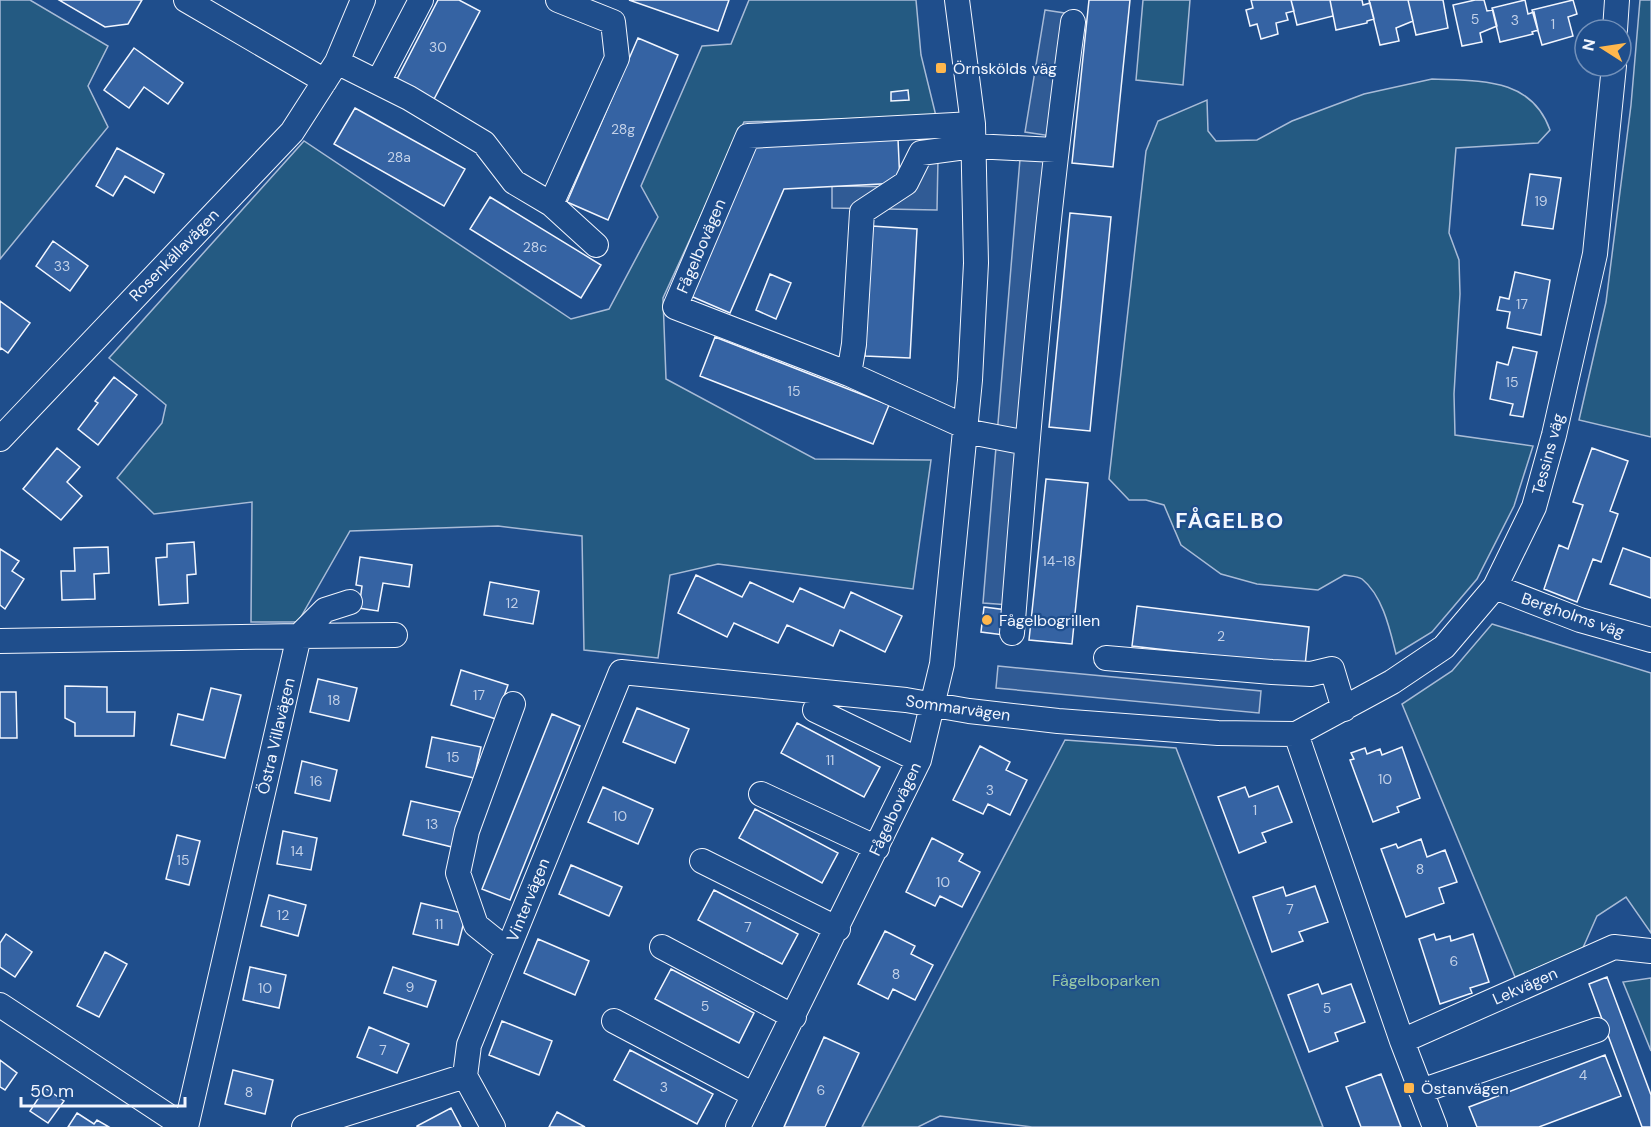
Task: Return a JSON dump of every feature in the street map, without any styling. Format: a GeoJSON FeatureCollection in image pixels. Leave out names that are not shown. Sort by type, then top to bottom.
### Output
{"type":"FeatureCollection","features":[{"type":"Feature","properties":{"kind":"street"},"geometry":{"type":"LineString","coordinates":[[186,0],[331,71],[378,82],[409,98],[484,143],[514,182],[551,204],[596,245]]}},
{"type":"Feature","properties":{"kind":"street","name":"Rosenkällavägen"},"geometry":{"type":"LineString","coordinates":[[0,439],[292,132],[331,71],[363,0]]}},
{"type":"Feature","properties":{"kind":"street"},"geometry":{"type":"LineString","coordinates":[[378,82],[421,0]]}},
{"type":"Feature","properties":{"kind":"street"},"geometry":{"type":"LineString","coordinates":[[551,204],[617,58],[613,22],[558,0]]}},
{"type":"Feature","properties":{"kind":"street","name":"Fågelbovägen"},"geometry":{"type":"LineString","coordinates":[[738,1127],[838,929],[919,760],[942,664],[965,429],[976,263],[973,135],[957,0]]}},
{"type":"Feature","properties":{"kind":"street"},"geometry":{"type":"LineString","coordinates":[[1616,18],[1617,0]]}},
{"type":"Feature","properties":{"kind":"street"},"geometry":{"type":"LineString","coordinates":[[1012,633],[1027,443],[1055,150],[1073,22]]}},
{"type":"Feature","properties":{"kind":"street","name":"Tessins väg"},"geometry":{"type":"LineString","coordinates":[[1296,734],[1392,682],[1444,646],[1495,587],[1534,507],[1557,424],[1595,254],[1613,78]]}},
{"type":"Feature","properties":{"kind":"street"},"geometry":{"type":"LineString","coordinates":[[849,374],[854,344],[862,212],[906,183],[921,153],[973,135],[1055,150]]}},
{"type":"Feature","properties":{"kind":"street","name":"Fågelbovägen"},"geometry":{"type":"LineString","coordinates":[[965,429],[849,374],[675,307],[748,136],[973,135]]}},
{"type":"Feature","properties":{"kind":"street"},"geometry":{"type":"LineString","coordinates":[[965,429],[1027,443]]}},
{"type":"Feature","properties":{"kind":"street","name":"Bergholms väg"},"geometry":{"type":"LineString","coordinates":[[1495,587],[1580,620],[1651,640]]}},
{"type":"Feature","properties":{"kind":"street"},"geometry":{"type":"LineString","coordinates":[[299,636],[325,610],[350,602]]}},
{"type":"Feature","properties":{"kind":"street"},"geometry":{"type":"LineString","coordinates":[[0,641],[395,635]]}},
{"type":"Feature","properties":{"kind":"street","name":"Östra Villavägen"},"geometry":{"type":"LineString","coordinates":[[186,1127],[299,636]]}},
{"type":"Feature","properties":{"kind":"street"},"geometry":{"type":"LineString","coordinates":[[1106,658],[1311,674],[1332,669],[1344,709]]}},
{"type":"Feature","properties":{"kind":"street","name":"Sommarvägen"},"geometry":{"type":"LineString","coordinates":[[621,672],[934,704],[969,711],[1058,721],[1218,733],[1296,734]]}},
{"type":"Feature","properties":{"kind":"street","name":"Vintervägen"},"geometry":{"type":"LineString","coordinates":[[465,1076],[468,1045],[621,672]]}},
{"type":"Feature","properties":{"kind":"street"},"geometry":{"type":"LineString","coordinates":[[507,950],[476,925],[458,873],[466,831],[513,704]]}},
{"type":"Feature","properties":{"kind":"street"},"geometry":{"type":"LineString","coordinates":[[815,710],[919,760]]}},
{"type":"Feature","properties":{"kind":"street"},"geometry":{"type":"LineString","coordinates":[[1296,734],[1402,1041],[1435,1127]]}},
{"type":"Feature","properties":{"kind":"street"},"geometry":{"type":"LineString","coordinates":[[761,794],[877,848]]}},
{"type":"Feature","properties":{"kind":"street"},"geometry":{"type":"LineString","coordinates":[[702,861],[838,929]]}},
{"type":"Feature","properties":{"kind":"street"},"geometry":{"type":"LineString","coordinates":[[662,947],[794,1017]]}},
{"type":"Feature","properties":{"kind":"street","name":"Lekvägen"},"geometry":{"type":"LineString","coordinates":[[1402,1041],[1614,947],[1651,951]]}},
{"type":"Feature","properties":{"kind":"street"},"geometry":{"type":"LineString","coordinates":[[0,1005],[186,1127]]}},
{"type":"Feature","properties":{"kind":"street"},"geometry":{"type":"LineString","coordinates":[[614,1022],[754,1095]]}},
{"type":"Feature","properties":{"kind":"street"},"geometry":{"type":"LineString","coordinates":[[1421,1091],[1597,1030]]}},
{"type":"Feature","properties":{"kind":"street"},"geometry":{"type":"LineString","coordinates":[[304,1127],[465,1076],[493,1127]]}},
{"type":"Feature","properties":{"kind":"green space"},"geometry":{"type":"Polygon","coordinates":[[[0,0],[30,0],[108,46],[88,86],[108,127],[0,259],[0,0]]]}},
{"type":"Feature","properties":{"kind":"green space"},"geometry":{"type":"Polygon","coordinates":[[[749,0],[916,0],[921,55],[936,116],[744,122],[663,298],[666,379],[815,459],[931,460],[913,589],[718,564],[670,575],[658,658],[584,650],[582,536],[498,526],[350,531],[298,622],[251,622],[252,502],[154,514],[117,478],[162,423],[166,405],[109,358],[304,141],[571,319],[609,309],[658,217],[641,186],[702,46],[731,44],[749,0]]]}},
{"type":"Feature","properties":{"kind":"green space"},"geometry":{"type":"Polygon","coordinates":[[[1143,0],[1190,0],[1183,85],[1136,80],[1143,0]]]}},
{"type":"Feature","properties":{"kind":"green space"},"geometry":{"type":"Polygon","coordinates":[[[1640,0],[1651,0],[1651,437],[1579,420],[1606,302],[1631,105],[1640,0]]]}},
{"type":"Feature","properties":{"kind":"green space"},"geometry":{"type":"Polygon","coordinates":[[[1432,79],[1485,82],[1517,91],[1530,100],[1541,113],[1550,130],[1538,143],[1456,148],[1449,233],[1459,260],[1460,294],[1454,394],[1455,435],[1533,446],[1514,506],[1477,579],[1432,632],[1396,654],[1380,604],[1362,579],[1344,575],[1318,590],[1257,584],[1221,574],[1181,545],[1164,505],[1146,500],[1129,500],[1109,479],[1146,151],[1158,121],[1207,100],[1208,131],[1216,141],[1257,140],[1292,121],[1364,94],[1432,79]]]}},
{"type":"Feature","properties":{"kind":"green space"},"geometry":{"type":"Polygon","coordinates":[[[1492,624],[1651,673],[1651,933],[1626,897],[1597,916],[1582,950],[1515,977],[1402,704],[1452,671],[1492,624]]]}},
{"type":"Feature","properties":{"kind":"green space","name":"Fågelboparken"},"geometry":{"type":"Polygon","coordinates":[[[1065,740],[1176,748],[1323,1127],[1032,1127],[940,1116],[918,1127],[862,1127],[1065,740]]]}},
{"type":"Feature","properties":{"kind":"green space"},"geometry":{"type":"Polygon","coordinates":[[[1651,978],[1651,1051],[1623,982],[1651,978]]]}},
{"type":"Feature","properties":{"kind":"shaded area"},"geometry":{"type":"Polygon","coordinates":[[[1045,10],[1071,14],[1051,136],[1025,132],[1045,10]]]}},
{"type":"Feature","properties":{"kind":"shaded area"},"geometry":{"type":"Polygon","coordinates":[[[910,158],[938,158],[937,210],[832,208],[832,186],[909,187],[910,158]]]}},
{"type":"Feature","properties":{"kind":"shaded area"},"geometry":{"type":"Polygon","coordinates":[[[1020,159],[1046,161],[1010,605],[983,603],[1020,159]]]}},
{"type":"Feature","properties":{"kind":"shaded area"},"geometry":{"type":"Polygon","coordinates":[[[998,666],[1261,691],[1259,713],[996,688],[998,666]]]}},
{"type":"Feature","properties":{"kind":"building"},"geometry":{"type":"Polygon","coordinates":[[[59,0],[142,0],[128,24],[105,27],[59,0]]]}},
{"type":"Feature","properties":{"kind":"building"},"geometry":{"type":"Polygon","coordinates":[[[438,0],[459,0],[480,11],[432,103],[395,83],[438,0]]]}},
{"type":"Feature","properties":{"kind":"building"},"geometry":{"type":"Polygon","coordinates":[[[629,0],[729,0],[718,31],[629,0]]]}},
{"type":"Feature","properties":{"kind":"building"},"geometry":{"type":"Polygon","coordinates":[[[1089,0],[1130,0],[1113,167],[1072,163],[1089,0]]]}},
{"type":"Feature","properties":{"kind":"building"},"geometry":{"type":"Polygon","coordinates":[[[1251,0],[1291,0],[1294,11],[1286,13],[1288,20],[1276,23],[1278,34],[1261,39],[1257,24],[1250,26],[1246,10],[1253,8],[1251,0]]]}},
{"type":"Feature","properties":{"kind":"building"},"geometry":{"type":"Polygon","coordinates":[[[1291,0],[1330,0],[1333,16],[1297,25],[1291,0]]]}},
{"type":"Feature","properties":{"kind":"building"},"geometry":{"type":"Polygon","coordinates":[[[1330,0],[1362,0],[1363,5],[1370,3],[1374,19],[1367,23],[1336,30],[1330,0]]]}},
{"type":"Feature","properties":{"kind":"building"},"geometry":{"type":"Polygon","coordinates":[[[1369,0],[1408,0],[1413,21],[1396,28],[1399,41],[1380,45],[1369,0]]]}},
{"type":"Feature","properties":{"kind":"building"},"geometry":{"type":"Polygon","coordinates":[[[1408,0],[1443,0],[1448,28],[1416,35],[1408,0]]]}},
{"type":"Feature","properties":{"kind":"building"},"geometry":{"type":"Polygon","coordinates":[[[1484,0],[1487,11],[1493,10],[1497,26],[1480,33],[1482,42],[1462,46],[1453,5],[1484,0]]]}},
{"type":"Feature","properties":{"kind":"building"},"geometry":{"type":"Polygon","coordinates":[[[1525,0],[1528,14],[1534,12],[1538,30],[1532,32],[1533,34],[1500,42],[1492,8],[1525,0]]]}},
{"type":"Feature","properties":{"kind":"building"},"geometry":{"type":"Polygon","coordinates":[[[1573,0],[1577,14],[1568,17],[1573,36],[1542,45],[1532,10],[1573,0]]]}},
{"type":"Feature","properties":{"kind":"building"},"geometry":{"type":"Polygon","coordinates":[[[638,38],[678,55],[608,220],[567,202],[638,38]]]}},
{"type":"Feature","properties":{"kind":"building"},"geometry":{"type":"Polygon","coordinates":[[[134,48],[183,83],[168,104],[144,87],[129,108],[104,90],[134,48]]]}},
{"type":"Feature","properties":{"kind":"building"},"geometry":{"type":"Polygon","coordinates":[[[908,90],[909,100],[891,101],[891,92],[908,90]]]}},
{"type":"Feature","properties":{"kind":"building"},"geometry":{"type":"Polygon","coordinates":[[[355,108],[465,169],[444,206],[334,144],[355,108]]]}},
{"type":"Feature","properties":{"kind":"building"},"geometry":{"type":"Polygon","coordinates":[[[898,139],[900,183],[784,189],[730,313],[686,294],[750,146],[898,139]]]}},
{"type":"Feature","properties":{"kind":"building"},"geometry":{"type":"Polygon","coordinates":[[[117,148],[164,174],[154,193],[125,176],[113,196],[96,186],[117,148]]]}},
{"type":"Feature","properties":{"kind":"building"},"geometry":{"type":"Polygon","coordinates":[[[1530,174],[1561,178],[1553,229],[1522,225],[1530,174]]]}},
{"type":"Feature","properties":{"kind":"building"},"geometry":{"type":"Polygon","coordinates":[[[490,197],[601,265],[581,298],[470,229],[490,197]]]}},
{"type":"Feature","properties":{"kind":"building"},"geometry":{"type":"Polygon","coordinates":[[[1070,213],[1111,217],[1090,431],[1049,427],[1070,213]]]}},
{"type":"Feature","properties":{"kind":"building"},"geometry":{"type":"Polygon","coordinates":[[[872,226],[917,229],[910,358],[865,356],[872,226]]]}},
{"type":"Feature","properties":{"kind":"building"},"geometry":{"type":"Polygon","coordinates":[[[53,241],[88,266],[70,291],[36,266],[53,241]]]}},
{"type":"Feature","properties":{"kind":"building"},"geometry":{"type":"Polygon","coordinates":[[[1515,272],[1550,280],[1541,335],[1507,328],[1510,312],[1497,310],[1500,297],[1509,299],[1515,272]]]}},
{"type":"Feature","properties":{"kind":"building"},"geometry":{"type":"Polygon","coordinates":[[[770,274],[791,283],[776,319],[756,310],[770,274]]]}},
{"type":"Feature","properties":{"kind":"building"},"geometry":{"type":"Polygon","coordinates":[[[0,301],[30,323],[8,353],[1,348],[0,350],[0,301]]]}},
{"type":"Feature","properties":{"kind":"building"},"geometry":{"type":"Polygon","coordinates":[[[715,337],[889,405],[873,444],[700,376],[715,337]]]}},
{"type":"Feature","properties":{"kind":"building"},"geometry":{"type":"Polygon","coordinates":[[[1513,347],[1537,352],[1523,417],[1510,415],[1513,404],[1490,399],[1497,362],[1508,365],[1513,347]]]}},
{"type":"Feature","properties":{"kind":"building"},"geometry":{"type":"Polygon","coordinates":[[[114,377],[137,395],[98,445],[78,429],[98,403],[95,401],[114,377]]]}},
{"type":"Feature","properties":{"kind":"building"},"geometry":{"type":"Polygon","coordinates":[[[57,448],[80,467],[67,482],[82,496],[61,520],[23,489],[57,448]]]}},
{"type":"Feature","properties":{"kind":"building"},"geometry":{"type":"Polygon","coordinates":[[[1592,448],[1628,461],[1610,511],[1618,514],[1601,562],[1593,559],[1577,602],[1544,589],[1559,545],[1568,549],[1583,505],[1573,502],[1592,448]]]}},
{"type":"Feature","properties":{"kind":"building"},"geometry":{"type":"Polygon","coordinates":[[[1046,479],[1088,483],[1072,644],[1029,640],[1046,479]]]}},
{"type":"Feature","properties":{"kind":"building"},"geometry":{"type":"Polygon","coordinates":[[[194,542],[196,574],[187,575],[188,603],[159,605],[156,558],[167,557],[167,544],[194,542]]]}},
{"type":"Feature","properties":{"kind":"building"},"geometry":{"type":"Polygon","coordinates":[[[108,547],[109,573],[94,574],[95,599],[62,600],[61,571],[75,571],[74,548],[108,547]]]}},
{"type":"Feature","properties":{"kind":"building"},"geometry":{"type":"Polygon","coordinates":[[[1623,548],[1651,558],[1651,598],[1610,584],[1623,548]]]}},
{"type":"Feature","properties":{"kind":"building"},"geometry":{"type":"Polygon","coordinates":[[[0,549],[19,561],[12,571],[24,579],[5,609],[0,605],[0,549]]]}},
{"type":"Feature","properties":{"kind":"building"},"geometry":{"type":"Polygon","coordinates":[[[360,557],[412,565],[409,587],[383,583],[378,611],[359,608],[362,586],[356,585],[360,557]]]}},
{"type":"Feature","properties":{"kind":"building"},"geometry":{"type":"Polygon","coordinates":[[[696,575],[742,597],[750,582],[793,602],[800,588],[844,608],[851,592],[902,616],[885,652],[840,630],[833,646],[787,625],[778,643],[734,623],[727,637],[678,613],[696,575]]]}},
{"type":"Feature","properties":{"kind":"building"},"geometry":{"type":"Polygon","coordinates":[[[490,582],[539,591],[533,624],[484,615],[490,582]]]}},
{"type":"Feature","properties":{"kind":"building"},"geometry":{"type":"Polygon","coordinates":[[[1137,606],[1309,627],[1305,666],[1132,646],[1137,606]]]}},
{"type":"Feature","properties":{"kind":"building"},"geometry":{"type":"Polygon","coordinates":[[[984,607],[1007,610],[1004,635],[981,632],[984,607]]]}},
{"type":"Feature","properties":{"kind":"building"},"geometry":{"type":"Polygon","coordinates":[[[461,670],[508,685],[496,719],[451,705],[461,670]]]}},
{"type":"Feature","properties":{"kind":"building"},"geometry":{"type":"Polygon","coordinates":[[[318,679],[357,688],[349,721],[310,712],[318,679]]]}},
{"type":"Feature","properties":{"kind":"building"},"geometry":{"type":"Polygon","coordinates":[[[65,686],[107,687],[107,712],[135,712],[134,736],[75,736],[75,723],[65,718],[65,686]]]}},
{"type":"Feature","properties":{"kind":"building"},"geometry":{"type":"Polygon","coordinates":[[[211,688],[241,695],[225,758],[171,745],[178,714],[203,720],[211,688]]]}},
{"type":"Feature","properties":{"kind":"building"},"geometry":{"type":"Polygon","coordinates":[[[0,692],[16,692],[17,738],[0,738],[0,692]]]}},
{"type":"Feature","properties":{"kind":"building"},"geometry":{"type":"Polygon","coordinates":[[[637,708],[689,729],[675,763],[623,742],[637,708]]]}},
{"type":"Feature","properties":{"kind":"building"},"geometry":{"type":"Polygon","coordinates":[[[552,714],[580,726],[510,900],[482,889],[552,714]]]}},
{"type":"Feature","properties":{"kind":"building"},"geometry":{"type":"Polygon","coordinates":[[[797,723],[880,767],[864,797],[781,753],[797,723]]]}},
{"type":"Feature","properties":{"kind":"building"},"geometry":{"type":"Polygon","coordinates":[[[432,737],[481,747],[474,778],[426,767],[432,737]]]}},
{"type":"Feature","properties":{"kind":"building"},"geometry":{"type":"Polygon","coordinates":[[[980,746],[1010,762],[1006,770],[1027,780],[1010,815],[988,804],[983,814],[953,800],[980,746]]]}},
{"type":"Feature","properties":{"kind":"building"},"geometry":{"type":"Polygon","coordinates":[[[1402,747],[1420,798],[1397,807],[1399,812],[1373,822],[1350,760],[1354,759],[1351,753],[1365,748],[1367,754],[1380,749],[1382,755],[1402,747]]]}},
{"type":"Feature","properties":{"kind":"building"},"geometry":{"type":"Polygon","coordinates":[[[302,761],[337,770],[330,801],[295,793],[302,761]]]}},
{"type":"Feature","properties":{"kind":"building"},"geometry":{"type":"Polygon","coordinates":[[[1278,786],[1292,822],[1262,833],[1266,842],[1239,853],[1218,797],[1245,787],[1249,797],[1278,786]]]}},
{"type":"Feature","properties":{"kind":"building"},"geometry":{"type":"Polygon","coordinates":[[[603,787],[653,809],[638,844],[588,822],[603,787]]]}},
{"type":"Feature","properties":{"kind":"building"},"geometry":{"type":"Polygon","coordinates":[[[411,801],[460,812],[452,847],[403,835],[411,801]]]}},
{"type":"Feature","properties":{"kind":"building"},"geometry":{"type":"Polygon","coordinates":[[[755,809],[838,853],[822,883],[739,838],[755,809]]]}},
{"type":"Feature","properties":{"kind":"building"},"geometry":{"type":"Polygon","coordinates":[[[283,831],[317,838],[311,870],[277,864],[283,831]]]}},
{"type":"Feature","properties":{"kind":"building"},"geometry":{"type":"Polygon","coordinates":[[[177,835],[200,841],[189,885],[166,879],[177,835]]]}},
{"type":"Feature","properties":{"kind":"building"},"geometry":{"type":"Polygon","coordinates":[[[932,838],[963,854],[959,861],[980,872],[962,907],[940,896],[935,906],[906,892],[932,838]]]}},
{"type":"Feature","properties":{"kind":"building"},"geometry":{"type":"Polygon","coordinates":[[[1421,839],[1427,857],[1445,850],[1457,882],[1439,888],[1444,903],[1406,917],[1381,849],[1396,844],[1398,848],[1421,839]]]}},
{"type":"Feature","properties":{"kind":"building"},"geometry":{"type":"Polygon","coordinates":[[[571,865],[622,887],[609,916],[559,894],[571,865]]]}},
{"type":"Feature","properties":{"kind":"building"},"geometry":{"type":"Polygon","coordinates":[[[1315,886],[1328,922],[1299,932],[1303,941],[1272,952],[1253,897],[1283,887],[1286,896],[1315,886]]]}},
{"type":"Feature","properties":{"kind":"building"},"geometry":{"type":"Polygon","coordinates":[[[714,890],[798,934],[782,964],[698,920],[714,890]]]}},
{"type":"Feature","properties":{"kind":"building"},"geometry":{"type":"Polygon","coordinates":[[[269,895],[306,905],[298,936],[261,926],[269,895]]]}},
{"type":"Feature","properties":{"kind":"building"},"geometry":{"type":"Polygon","coordinates":[[[421,903],[466,914],[458,945],[413,934],[421,903]]]}},
{"type":"Feature","properties":{"kind":"building"},"geometry":{"type":"Polygon","coordinates":[[[885,931],[915,946],[911,954],[933,965],[915,1000],[893,989],[888,999],[858,984],[885,931]]]}},
{"type":"Feature","properties":{"kind":"building"},"geometry":{"type":"Polygon","coordinates":[[[6,934],[32,952],[15,977],[0,967],[0,943],[6,934]]]}},
{"type":"Feature","properties":{"kind":"building"},"geometry":{"type":"Polygon","coordinates":[[[1434,934],[1436,940],[1450,936],[1451,941],[1473,934],[1489,982],[1470,988],[1472,993],[1440,1004],[1419,939],[1434,934]]]}},
{"type":"Feature","properties":{"kind":"building"},"geometry":{"type":"Polygon","coordinates":[[[538,939],[589,961],[575,995],[524,973],[538,939]]]}},
{"type":"Feature","properties":{"kind":"building"},"geometry":{"type":"Polygon","coordinates":[[[105,952],[127,964],[99,1017],[77,1006],[105,952]]]}},
{"type":"Feature","properties":{"kind":"building"},"geometry":{"type":"Polygon","coordinates":[[[250,967],[286,975],[279,1008],[243,1000],[250,967]]]}},
{"type":"Feature","properties":{"kind":"building"},"geometry":{"type":"Polygon","coordinates":[[[393,967],[436,981],[427,1007],[384,993],[393,967]]]}},
{"type":"Feature","properties":{"kind":"building"},"geometry":{"type":"Polygon","coordinates":[[[671,969],[754,1013],[739,1043],[655,999],[671,969]]]}},
{"type":"Feature","properties":{"kind":"building"},"geometry":{"type":"Polygon","coordinates":[[[1607,977],[1651,1095],[1651,1127],[1642,1127],[1589,984],[1607,977]]]}},
{"type":"Feature","properties":{"kind":"building"},"geometry":{"type":"Polygon","coordinates":[[[1318,984],[1322,994],[1351,984],[1365,1022],[1335,1033],[1338,1041],[1309,1052],[1288,995],[1318,984]]]}},
{"type":"Feature","properties":{"kind":"building"},"geometry":{"type":"Polygon","coordinates":[[[502,1021],[552,1041],[539,1075],[489,1055],[502,1021]]]}},
{"type":"Feature","properties":{"kind":"building"},"geometry":{"type":"Polygon","coordinates":[[[369,1027],[409,1044],[397,1073],[357,1057],[369,1027]]]}},
{"type":"Feature","properties":{"kind":"building"},"geometry":{"type":"Polygon","coordinates":[[[824,1037],[859,1053],[825,1127],[784,1127],[824,1037]]]}},
{"type":"Feature","properties":{"kind":"building"},"geometry":{"type":"Polygon","coordinates":[[[630,1050],[713,1094],[697,1124],[614,1080],[630,1050]]]}},
{"type":"Feature","properties":{"kind":"building"},"geometry":{"type":"Polygon","coordinates":[[[1605,1055],[1621,1096],[1539,1127],[1477,1127],[1469,1107],[1605,1055]]]}},
{"type":"Feature","properties":{"kind":"building"},"geometry":{"type":"Polygon","coordinates":[[[0,1060],[17,1073],[5,1090],[0,1087],[0,1060]]]}},
{"type":"Feature","properties":{"kind":"building"},"geometry":{"type":"Polygon","coordinates":[[[233,1070],[273,1080],[265,1114],[225,1104],[233,1070]]]}},
{"type":"Feature","properties":{"kind":"building"},"geometry":{"type":"Polygon","coordinates":[[[1381,1074],[1401,1127],[1361,1127],[1346,1087],[1381,1074]]]}},
{"type":"Feature","properties":{"kind":"building"},"geometry":{"type":"Polygon","coordinates":[[[45,1088],[64,1101],[48,1123],[30,1111],[45,1088]]]}},
{"type":"Feature","properties":{"kind":"building"},"geometry":{"type":"Polygon","coordinates":[[[451,1108],[461,1127],[417,1127],[417,1126],[451,1108]]]}},
{"type":"Feature","properties":{"kind":"building"},"geometry":{"type":"Polygon","coordinates":[[[557,1112],[585,1127],[549,1127],[557,1112]]]}},
{"type":"Feature","properties":{"kind":"building"},"geometry":{"type":"Polygon","coordinates":[[[77,1113],[94,1124],[97,1120],[109,1127],[68,1127],[77,1113]]]}},
{"type":"Feature","properties":{"kind":"place","name":"Örnskölds väg"},"geometry":{"type":"Point","coordinates":[941,68]}},
{"type":"Feature","properties":{"kind":"place","name":"Fågelbogrillen"},"geometry":{"type":"Point","coordinates":[987,620]}},
{"type":"Feature","properties":{"kind":"place","name":"Östanvägen"},"geometry":{"type":"Point","coordinates":[1409,1088]}},
{"type":"Feature","properties":{"kind":"district","name":"FÅGELBO"},"geometry":{"type":"Point","coordinates":[1230,520]}}]}
